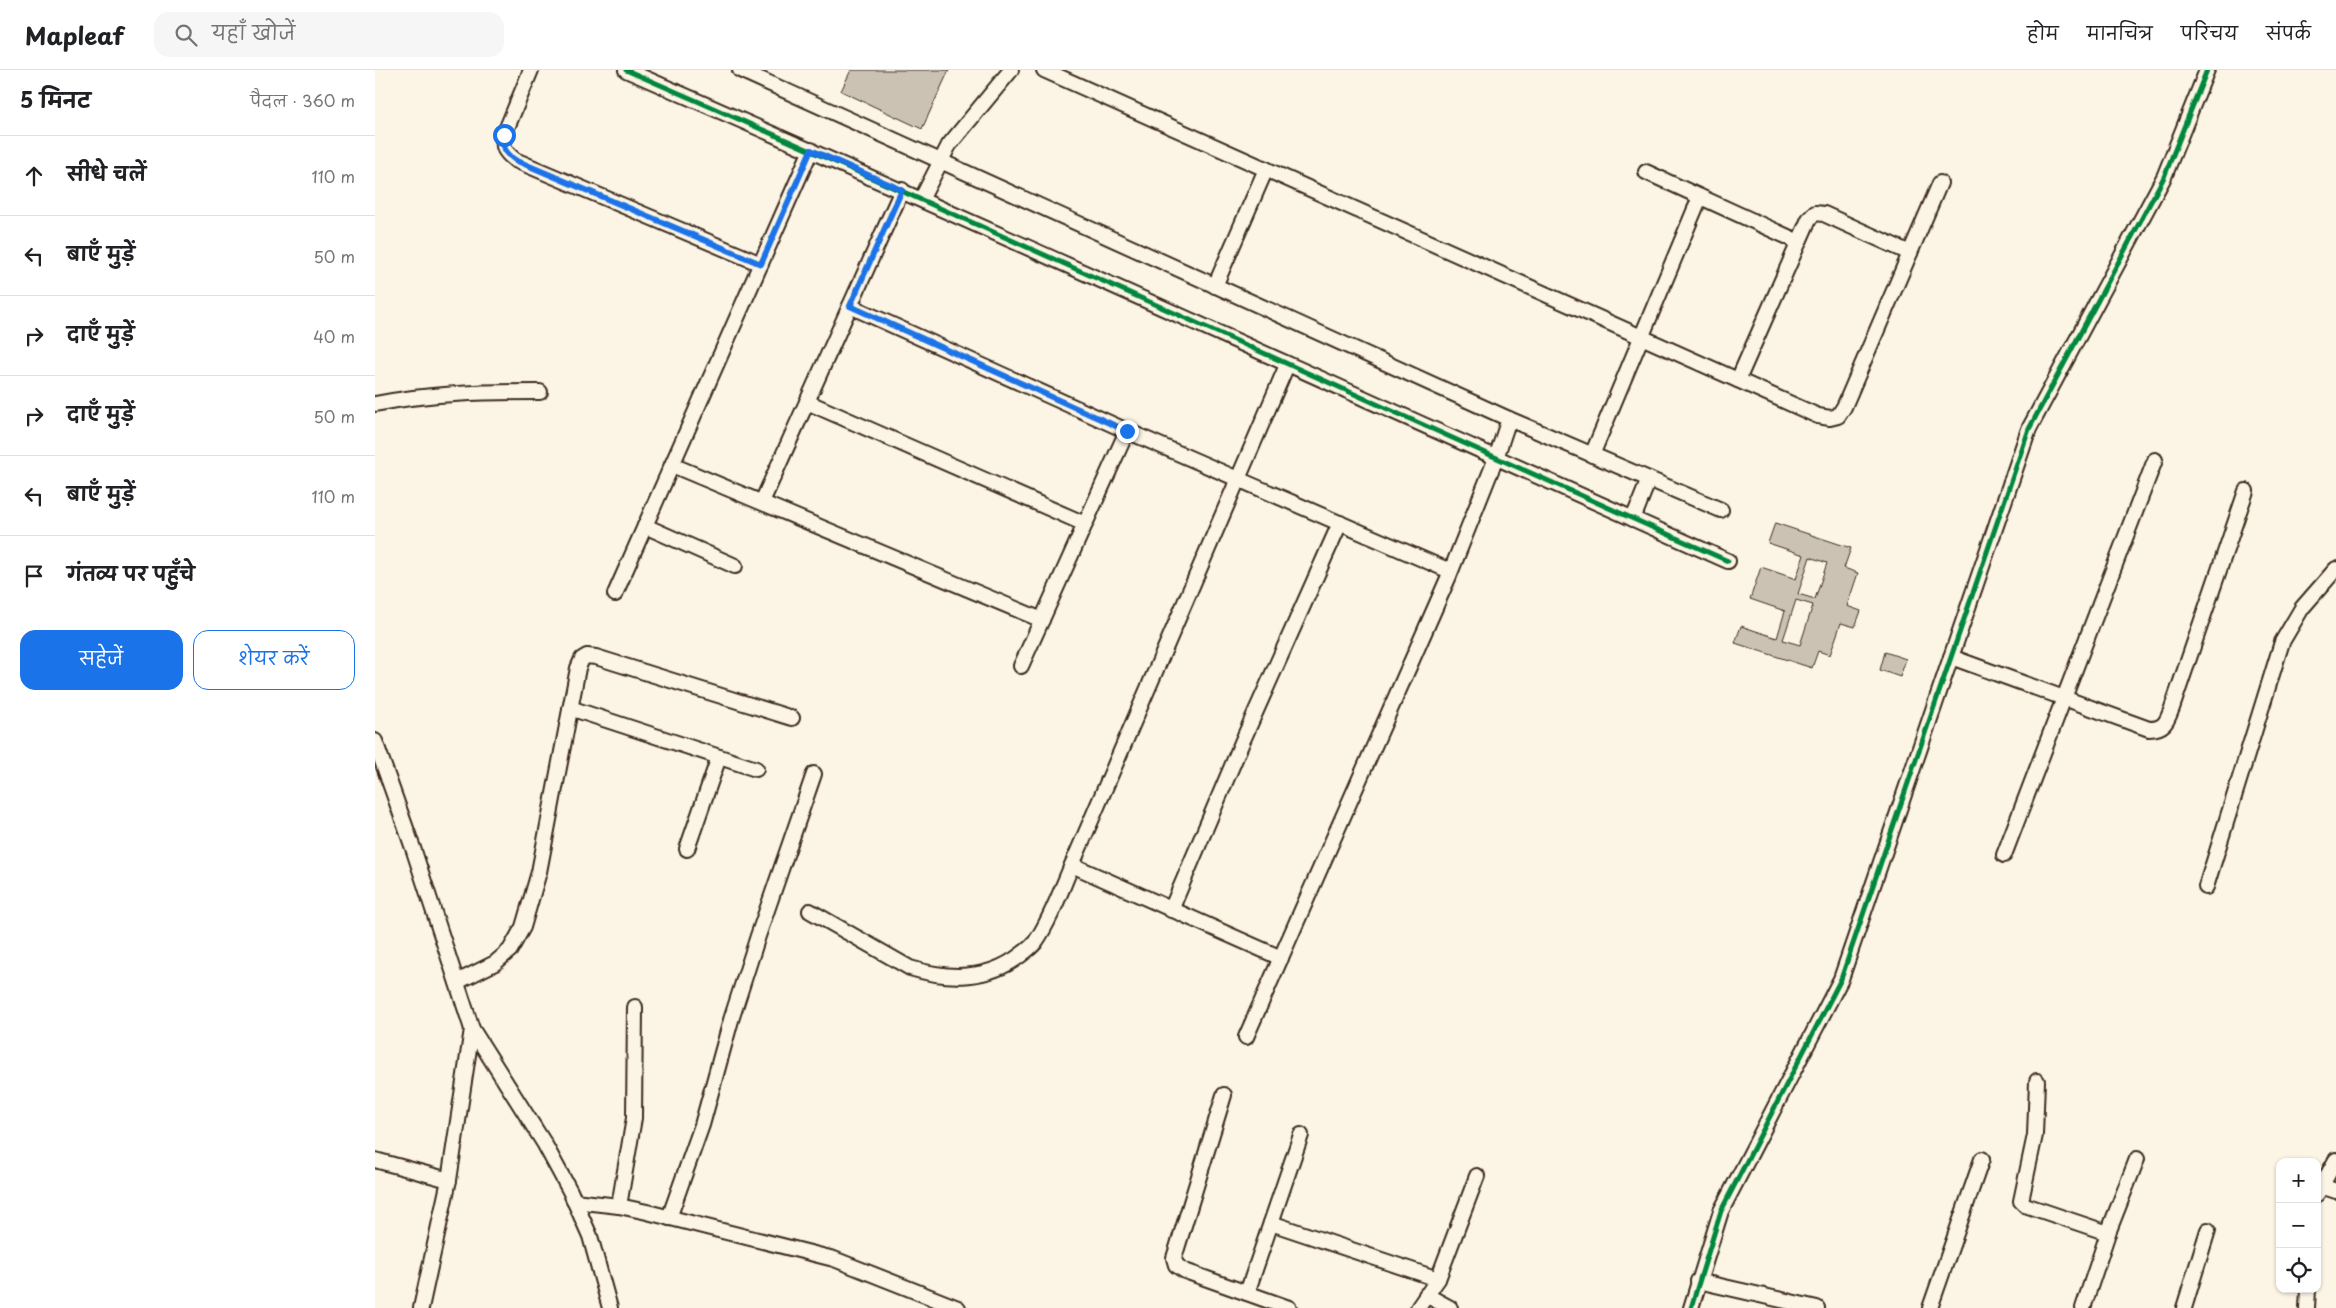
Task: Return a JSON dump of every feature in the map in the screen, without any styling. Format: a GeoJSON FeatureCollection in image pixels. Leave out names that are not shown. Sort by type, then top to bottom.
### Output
{"type":"FeatureCollection","features":[{"type":"Feature","properties":{"kind":"street"},"geometry":{"type":"LineString","coordinates":[[531,70],[504,135],[502,145],[505,152],[515,160],[761,264]]}},
{"type":"Feature","properties":{"kind":"street"},"geometry":{"type":"LineString","coordinates":[[626,70],[922,198],[1287,365],[1728,561]]}},
{"type":"Feature","properties":{"kind":"street"},"geometry":{"type":"LineString","coordinates":[[740,70],[1509,419],[1721,510]]}},
{"type":"Feature","properties":{"kind":"street"},"geometry":{"type":"LineString","coordinates":[[922,198],[949,145],[1011,70]]}},
{"type":"Feature","properties":{"kind":"street"},"geometry":{"type":"LineString","coordinates":[[1043,70],[1818,416],[1830,418],[1838,416],[1844,407],[1940,183]]}},
{"type":"Feature","properties":{"kind":"street"},"geometry":{"type":"LineString","coordinates":[[1691,1308],[1721,1210],[1841,979],[2029,429],[2164,177],[2207,70]]}},
{"type":"Feature","properties":{"kind":"street"},"geometry":{"type":"LineString","coordinates":[[615,594],[811,150]]}},
{"type":"Feature","properties":{"kind":"street"},"geometry":{"type":"LineString","coordinates":[[1215,286],[1266,169]]}},
{"type":"Feature","properties":{"kind":"street"},"geometry":{"type":"LineString","coordinates":[[1646,172],[1799,242]]}},
{"type":"Feature","properties":{"kind":"street"},"geometry":{"type":"LineString","coordinates":[[762,502],[902,190]]}},
{"type":"Feature","properties":{"kind":"street"},"geometry":{"type":"LineString","coordinates":[[1592,455],[1700,197]]}},
{"type":"Feature","properties":{"kind":"street"},"geometry":{"type":"LineString","coordinates":[[1737,380],[1809,220],[1815,213],[1824,214],[1910,253]]}},
{"type":"Feature","properties":{"kind":"street"},"geometry":{"type":"LineString","coordinates":[[850,306],[1127,431],[1451,571]]}},
{"type":"Feature","properties":{"kind":"street"},"geometry":{"type":"LineString","coordinates":[[810,911],[910,968],[927,974],[949,977],[994,972],[1013,961],[1035,943],[1072,865],[1287,365]]}},
{"type":"Feature","properties":{"kind":"street"},"geometry":{"type":"LineString","coordinates":[[375,404],[432,395],[479,392],[540,392]]}},
{"type":"Feature","properties":{"kind":"street"},"geometry":{"type":"LineString","coordinates":[[807,402],[1085,524]]}},
{"type":"Feature","properties":{"kind":"street"},"geometry":{"type":"LineString","coordinates":[[1246,1037],[1451,571],[1496,458],[1509,419]]}},
{"type":"Feature","properties":{"kind":"street"},"geometry":{"type":"LineString","coordinates":[[1021,666],[1127,431]]}},
{"type":"Feature","properties":{"kind":"street"},"geometry":{"type":"LineString","coordinates":[[2004,855],[2155,460]]}},
{"type":"Feature","properties":{"kind":"street"},"geometry":{"type":"LineString","coordinates":[[673,465],[1042,620]]}},
{"type":"Feature","properties":{"kind":"street"},"geometry":{"type":"LineString","coordinates":[[1633,519],[1649,479]]}},
{"type":"Feature","properties":{"kind":"street"},"geometry":{"type":"LineString","coordinates":[[1951,657],[2064,699],[2149,728],[2159,728],[2166,723],[2246,491]]}},
{"type":"Feature","properties":{"kind":"street"},"geometry":{"type":"LineString","coordinates":[[1171,910],[1243,740],[1340,523]]}},
{"type":"Feature","properties":{"kind":"street"},"geometry":{"type":"LineString","coordinates":[[645,526],[735,566]]}},
{"type":"Feature","properties":{"kind":"street"},"geometry":{"type":"LineString","coordinates":[[2206,887],[2282,642],[2302,608],[2336,569]]}},
{"type":"Feature","properties":{"kind":"street"},"geometry":{"type":"LineString","coordinates":[[457,982],[495,963],[510,950],[523,927],[539,872],[578,668],[582,659],[587,656],[791,718]]}},
{"type":"Feature","properties":{"kind":"street"},"geometry":{"type":"LineString","coordinates":[[571,708],[756,769]]}},
{"type":"Feature","properties":{"kind":"street"},"geometry":{"type":"LineString","coordinates":[[375,741],[414,851],[472,1029],[544,1143],[574,1201],[590,1236],[610,1308]]}},
{"type":"Feature","properties":{"kind":"street"},"geometry":{"type":"LineString","coordinates":[[687,849],[719,756]]}},
{"type":"Feature","properties":{"kind":"street"},"geometry":{"type":"LineString","coordinates":[[669,1218],[702,1125],[731,1020],[755,946],[815,774]]}},
{"type":"Feature","properties":{"kind":"street"},"geometry":{"type":"LineString","coordinates":[[1072,865],[1281,958]]}},
{"type":"Feature","properties":{"kind":"street"},"geometry":{"type":"LineString","coordinates":[[619,1206],[634,1118],[635,1007]]}},
{"type":"Feature","properties":{"kind":"street"},"geometry":{"type":"LineString","coordinates":[[421,1308],[449,1180],[472,1029]]}},
{"type":"Feature","properties":{"kind":"street"},"geometry":{"type":"LineString","coordinates":[[2037,1081],[2035,1135],[2021,1201],[2025,1205],[2108,1233]]}},
{"type":"Feature","properties":{"kind":"street"},"geometry":{"type":"LineString","coordinates":[[1224,1095],[1174,1258],[1176,1265],[1185,1271],[1289,1308]]}},
{"type":"Feature","properties":{"kind":"street"},"geometry":{"type":"LineString","coordinates":[[1247,1293],[1301,1135]]}},
{"type":"Feature","properties":{"kind":"street"},"geometry":{"type":"LineString","coordinates":[[1930,1308],[1982,1158]]}},
{"type":"Feature","properties":{"kind":"street"},"geometry":{"type":"LineString","coordinates":[[2083,1308],[2108,1233],[2137,1159]]}},
{"type":"Feature","properties":{"kind":"street"},"geometry":{"type":"LineString","coordinates":[[375,1160],[449,1180]]}},
{"type":"Feature","properties":{"kind":"street"},"geometry":{"type":"LineString","coordinates":[[2321,1186],[2336,1160]]}},
{"type":"Feature","properties":{"kind":"street"},"geometry":{"type":"LineString","coordinates":[[1418,1308],[1438,1279],[1477,1176]]}},
{"type":"Feature","properties":{"kind":"street"},"geometry":{"type":"LineString","coordinates":[[2321,1190],[2336,1191]]}},
{"type":"Feature","properties":{"kind":"street"},"geometry":{"type":"LineString","coordinates":[[574,1201],[619,1206],[834,1259],[958,1308]]}},
{"type":"Feature","properties":{"kind":"street"},"geometry":{"type":"LineString","coordinates":[[1271,1223],[1438,1279]]}},
{"type":"Feature","properties":{"kind":"street"},"geometry":{"type":"LineString","coordinates":[[2184,1308],[2208,1230]]}},
{"type":"Feature","properties":{"kind":"street"},"geometry":{"type":"LineString","coordinates":[[1698,1281],[1817,1308]]}},
{"type":"Feature","properties":{"kind":"street"},"geometry":{"type":"LineString","coordinates":[[2307,1308],[2308,1293]]}},
{"type":"Feature","properties":{"kind":"street"},"geometry":{"type":"LineString","coordinates":[[1426,1295],[1450,1308]]}},
{"type":"Feature","properties":{"kind":"building"},"geometry":{"type":"Polygon","coordinates":[[[851,70],[949,70],[922,129],[841,91],[851,70]]]}},
{"type":"Feature","properties":{"kind":"building"},"geometry":{"type":"Polygon","coordinates":[[[1775,523],[1851,548],[1844,568],[1858,573],[1847,606],[1861,611],[1855,627],[1841,623],[1830,655],[1818,651],[1812,668],[1735,643],[1741,626],[1777,638],[1785,611],[1750,599],[1761,567],[1796,579],[1804,555],[1768,543],[1775,523]],[[1810,557],[1798,594],[1815,599],[1827,563],[1810,557]],[[1796,600],[1783,640],[1800,645],[1813,605],[1796,600]]]}},
{"type":"Feature","properties":{"kind":"building"},"geometry":{"type":"Polygon","coordinates":[[[1885,652],[1906,659],[1900,677],[1880,670],[1885,652]]]}},
{"type":"Feature","properties":{"kind":"cycle path"},"geometry":{"type":"LineString","coordinates":[[626,70],[902,191],[1728,561]]}},
{"type":"Feature","properties":{"kind":"cycle path"},"geometry":{"type":"LineString","coordinates":[[1691,1308],[1721,1211],[1841,979],[2029,429],[2164,177],[2207,70]]}},
{"type":"Feature","properties":{"kind":"route"},"geometry":{"type":"LineString","coordinates":[[504,135],[502,145],[505,152],[515,160],[761,264],[811,150],[902,190],[850,306],[1127,431]]}}]}
